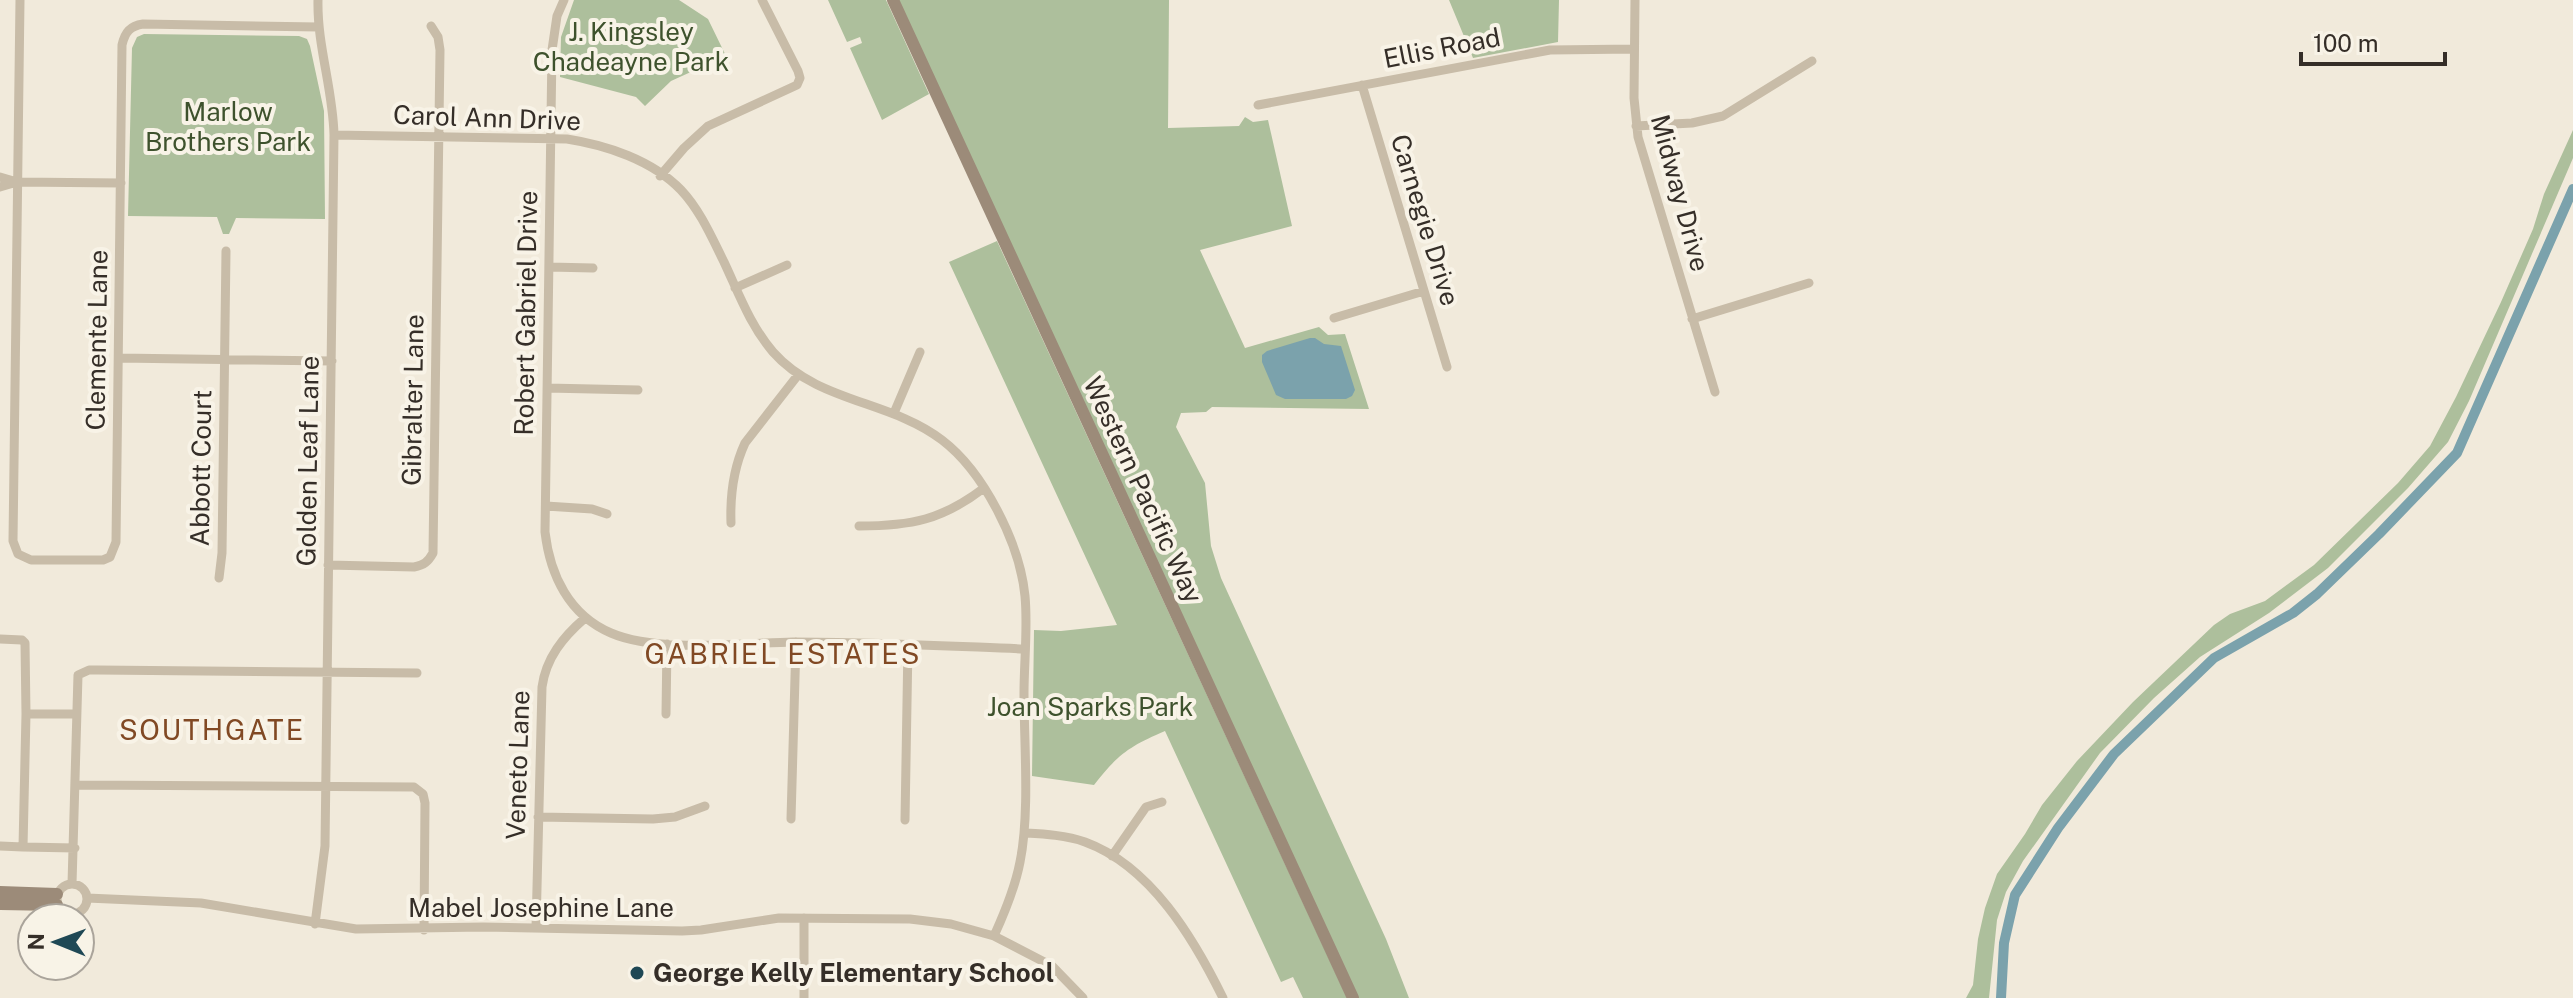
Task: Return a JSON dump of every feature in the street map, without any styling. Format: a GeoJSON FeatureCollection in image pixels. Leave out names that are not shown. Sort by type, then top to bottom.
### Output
{"type":"FeatureCollection","features":[{"type":"Feature","properties":{"kind":"street"},"geometry":{"type":"LineString","coordinates":[[17,182],[20,0]]}},
{"type":"Feature","properties":{"kind":"street","name":"Golden Leaf Lane"},"geometry":{"type":"LineString","coordinates":[[315,924],[325,864],[334,135],[331,96],[318,27],[318,0]]}},
{"type":"Feature","properties":{"kind":"street","name":"Robert Gabriel Drive"},"geometry":{"type":"LineString","coordinates":[[564,0],[553,32],[546,506],[548,559],[563,592],[585,618]]}},
{"type":"Feature","properties":{"kind":"street"},"geometry":{"type":"LineString","coordinates":[[660,176],[708,126],[797,85],[800,78],[798,71],[762,0]]}},
{"type":"Feature","properties":{"kind":"street","name":"Western Pacific Way"},"geometry":{"type":"LineString","coordinates":[[893,0],[1353,998]]}},
{"type":"Feature","properties":{"kind":"street","name":"Midway Drive"},"geometry":{"type":"LineString","coordinates":[[1635,0],[1636,126],[1643,161],[1715,392]]}},
{"type":"Feature","properties":{"kind":"street","name":"Clemente Lane"},"geometry":{"type":"LineString","coordinates":[[17,182],[13,541],[18,554],[31,560],[95,561],[110,557],[114,550],[122,45],[129,30],[143,24],[318,27]]}},
{"type":"Feature","properties":{"kind":"street"},"geometry":{"type":"LineString","coordinates":[[431,26],[438,37],[440,50],[439,137]]}},
{"type":"Feature","properties":{"kind":"street","name":"Ellis Road"},"geometry":{"type":"LineString","coordinates":[[1258,105],[1550,50],[1634,49]]}},
{"type":"Feature","properties":{"kind":"street"},"geometry":{"type":"LineString","coordinates":[[1636,126],[1692,123],[1723,116],[1812,61]]}},
{"type":"Feature","properties":{"kind":"street","name":"Carnegie Drive"},"geometry":{"type":"LineString","coordinates":[[1362,85],[1447,367]]}},
{"type":"Feature","properties":{"kind":"street","name":"Carol Ann Drive"},"geometry":{"type":"LineString","coordinates":[[334,135],[567,139],[603,146],[633,159],[680,189],[700,216],[757,332],[798,375],[833,393],[894,413],[940,438],[963,459],[984,488],[1006,529],[1025,596],[1024,833],[1015,885],[994,936]]}},
{"type":"Feature","properties":{"kind":"street","name":"Gibralter Lane"},"geometry":{"type":"LineString","coordinates":[[328,565],[414,567],[429,560],[433,553],[439,137]]}},
{"type":"Feature","properties":{"kind":"street"},"geometry":{"type":"LineString","coordinates":[[0,177],[17,182],[121,183]]}},
{"type":"Feature","properties":{"kind":"street"},"geometry":{"type":"LineString","coordinates":[[0,187],[17,182]]}},
{"type":"Feature","properties":{"kind":"street","name":"Abbott Court"},"geometry":{"type":"LineString","coordinates":[[219,578],[222,553],[226,251]]}},
{"type":"Feature","properties":{"kind":"street"},"geometry":{"type":"LineString","coordinates":[[735,288],[787,265]]}},
{"type":"Feature","properties":{"kind":"street"},"geometry":{"type":"LineString","coordinates":[[549,267],[593,268]]}},
{"type":"Feature","properties":{"kind":"street"},"geometry":{"type":"LineString","coordinates":[[1692,319],[1809,283]]}},
{"type":"Feature","properties":{"kind":"street"},"geometry":{"type":"LineString","coordinates":[[1334,318],[1424,291]]}},
{"type":"Feature","properties":{"kind":"street"},"geometry":{"type":"LineString","coordinates":[[894,413],[920,352]]}},
{"type":"Feature","properties":{"kind":"street"},"geometry":{"type":"LineString","coordinates":[[119,358],[332,361]]}},
{"type":"Feature","properties":{"kind":"street"},"geometry":{"type":"LineString","coordinates":[[731,523],[733,477],[739,455],[798,375]]}},
{"type":"Feature","properties":{"kind":"street"},"geometry":{"type":"LineString","coordinates":[[547,388],[638,390]]}},
{"type":"Feature","properties":{"kind":"street"},"geometry":{"type":"LineString","coordinates":[[859,526],[926,521],[963,504],[984,488]]}},
{"type":"Feature","properties":{"kind":"street"},"geometry":{"type":"LineString","coordinates":[[546,506],[592,509],[607,514]]}},
{"type":"Feature","properties":{"kind":"street"},"geometry":{"type":"LineString","coordinates":[[585,618],[609,633],[629,640],[667,644],[796,642],[1024,649]]}},
{"type":"Feature","properties":{"kind":"street","name":"Veneto Lane"},"geometry":{"type":"LineString","coordinates":[[536,928],[543,676],[555,650],[585,618]]}},
{"type":"Feature","properties":{"kind":"street"},"geometry":{"type":"LineString","coordinates":[[0,639],[22,640],[25,643],[23,847]]}},
{"type":"Feature","properties":{"kind":"street"},"geometry":{"type":"LineString","coordinates":[[791,819],[796,642]]}},
{"type":"Feature","properties":{"kind":"street"},"geometry":{"type":"LineString","coordinates":[[666,714],[667,644]]}},
{"type":"Feature","properties":{"kind":"street"},"geometry":{"type":"LineString","coordinates":[[905,820],[908,644]]}},
{"type":"Feature","properties":{"kind":"street"},"geometry":{"type":"LineString","coordinates":[[72,884],[78,675],[89,670],[417,673]]}},
{"type":"Feature","properties":{"kind":"street"},"geometry":{"type":"LineString","coordinates":[[26,714],[75,714]]}},
{"type":"Feature","properties":{"kind":"street"},"geometry":{"type":"LineString","coordinates":[[76,785],[414,787],[423,794],[425,803],[424,930]]}},
{"type":"Feature","properties":{"kind":"street"},"geometry":{"type":"LineString","coordinates":[[1112,856],[1146,807],[1162,802]]}},
{"type":"Feature","properties":{"kind":"street"},"geometry":{"type":"LineString","coordinates":[[538,817],[653,819],[675,817],[705,806]]}},
{"type":"Feature","properties":{"kind":"street"},"geometry":{"type":"LineString","coordinates":[[1024,833],[1085,842],[1112,856],[1148,884],[1183,925],[1204,958],[1223,998]]}},
{"type":"Feature","properties":{"kind":"street"},"geometry":{"type":"LineString","coordinates":[[0,846],[75,848]]}},
{"type":"Feature","properties":{"kind":"street"},"geometry":{"type":"LineString","coordinates":[[58,902],[63,886],[72,884],[84,890],[86,902]]}},
{"type":"Feature","properties":{"kind":"street"},"geometry":{"type":"LineString","coordinates":[[0,892],[57,899]]}},
{"type":"Feature","properties":{"kind":"street","name":"Mabel Josephine Lane"},"geometry":{"type":"LineString","coordinates":[[87,898],[201,903],[315,924],[366,929],[701,930],[756,920],[910,919],[951,924],[994,936],[1052,966],[1083,998]]}},
{"type":"Feature","properties":{"kind":"street"},"geometry":{"type":"LineString","coordinates":[[0,904],[57,899]]}},
{"type":"Feature","properties":{"kind":"street"},"geometry":{"type":"LineString","coordinates":[[804,918],[804,998]]}},
{"type":"Feature","properties":{"kind":"green space","name":"J. Kingsley Chadeayne Park"},"geometry":{"type":"Polygon","coordinates":[[[574,0],[679,0],[708,19],[726,56],[671,81],[645,106],[636,97],[560,77],[561,37],[574,0]]]}},
{"type":"Feature","properties":{"kind":"green space"},"geometry":{"type":"Polygon","coordinates":[[[828,0],[886,0],[929,94],[882,120],[850,48],[862,43],[860,37],[847,42],[828,0]]]}},
{"type":"Feature","properties":{"kind":"green space"},"geometry":{"type":"Polygon","coordinates":[[[895,0],[1169,0],[1168,128],[1239,126],[1245,117],[1253,122],[1268,120],[1292,226],[1200,250],[1245,348],[1319,327],[1328,335],[1345,334],[1369,409],[1212,407],[1206,412],[1181,413],[1176,427],[1205,483],[1211,546],[1221,578],[1386,939],[1409,998],[1358,998],[895,0]]]}},
{"type":"Feature","properties":{"kind":"green space"},"geometry":{"type":"Polygon","coordinates":[[[1449,0],[1559,0],[1558,42],[1473,58],[1449,0]]]}},
{"type":"Feature","properties":{"kind":"green space","name":"Marlow Brothers Park"},"geometry":{"type":"Polygon","coordinates":[[[144,34],[299,36],[307,39],[324,111],[325,219],[236,218],[229,234],[223,234],[217,217],[128,216],[132,48],[137,37],[144,34]]]}},
{"type":"Feature","properties":{"kind":"green space"},"geometry":{"type":"Polygon","coordinates":[[[2573,130],[2573,158],[2469,401],[2448,442],[2408,488],[2328,568],[2269,613],[2200,657],[2100,753],[2023,861],[2006,892],[1997,920],[1989,998],[1966,998],[1973,985],[1978,939],[1997,874],[2042,805],[2077,761],[2133,702],[2214,625],[2230,614],[2265,601],[2314,565],[2398,483],[2430,446],[2501,302],[2573,130]]]}},
{"type":"Feature","properties":{"kind":"green space","name":"Joan Sparks Park"},"geometry":{"type":"Polygon","coordinates":[[[997,241],[1347,998],[1303,998],[1293,977],[1281,982],[1165,731],[1125,752],[1094,785],[1032,776],[1034,630],[1061,631],[1117,625],[949,262],[997,241]]]}},
{"type":"Feature","properties":{"kind":"water"},"geometry":{"type":"Polygon","coordinates":[[[1310,338],[1341,346],[1355,390],[1352,396],[1346,399],[1285,399],[1276,395],[1262,355],[1310,338]]]}},
{"type":"Feature","properties":{"kind":"waterway"},"geometry":{"type":"LineString","coordinates":[[2001,998],[2004,943],[2015,895],[2058,828],[2114,754],[2214,658],[2293,613],[2317,594],[2457,453],[2573,189]]}},
{"type":"Feature","properties":{"kind":"place","name":"George Kelly Elementary School"},"geometry":{"type":"Point","coordinates":[637,973]}},
{"type":"Feature","properties":{"kind":"district","name":"GABRIEL ESTATES"},"geometry":{"type":"Point","coordinates":[783,654]}},
{"type":"Feature","properties":{"kind":"district","name":"SOUTHGATE"},"geometry":{"type":"Point","coordinates":[212,730]}}]}
